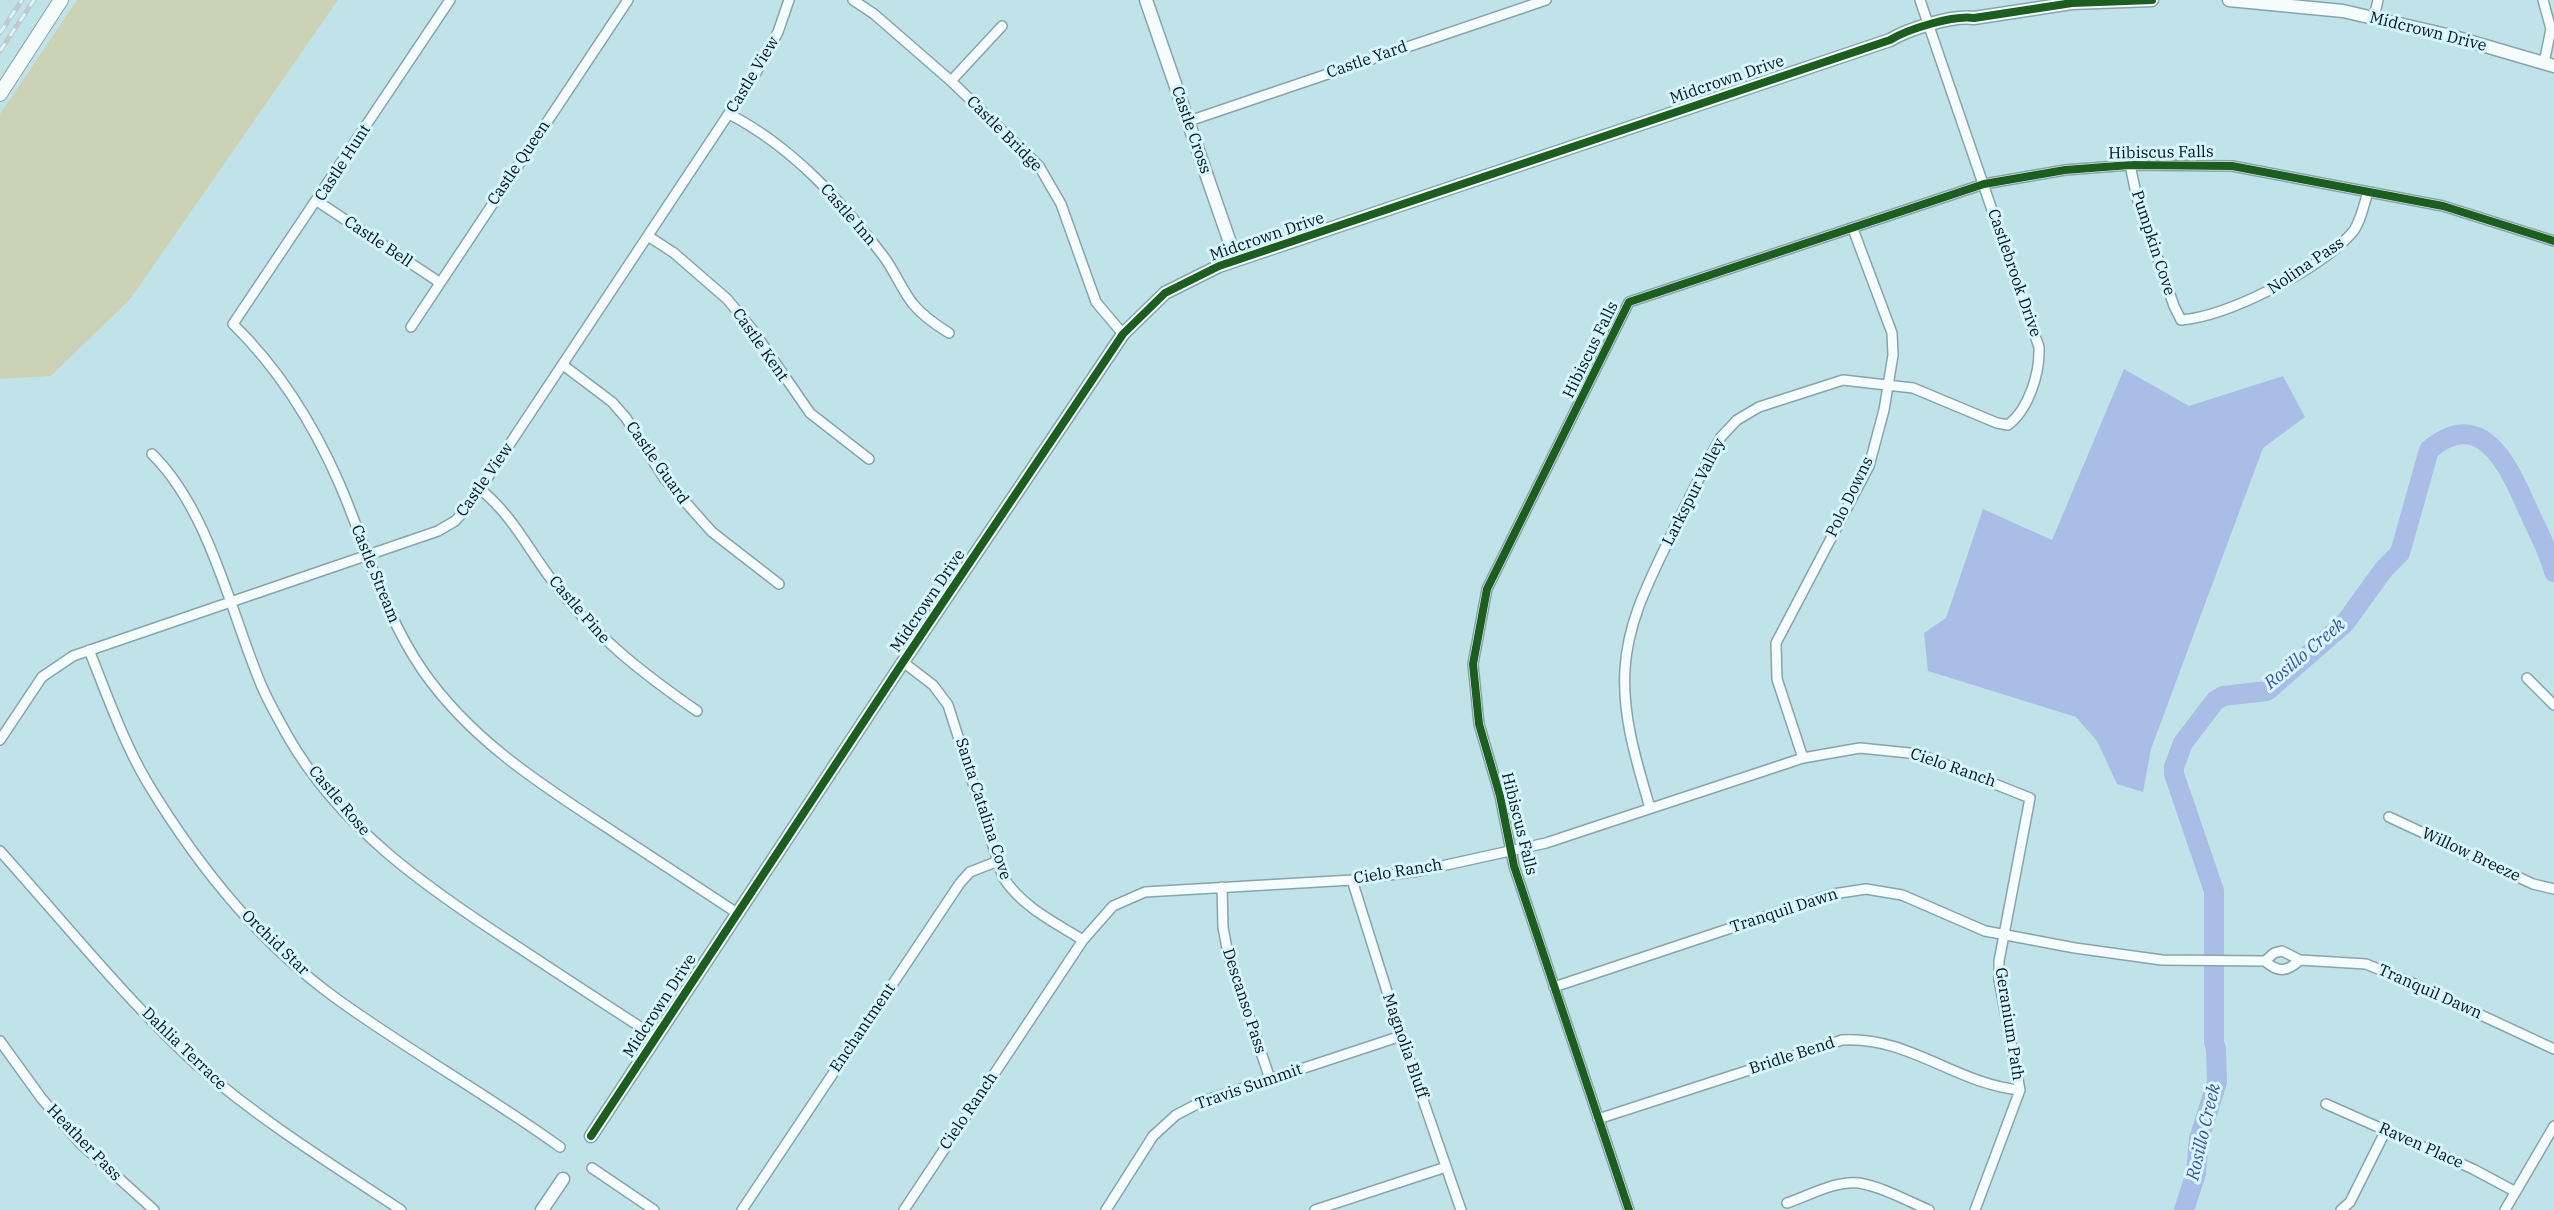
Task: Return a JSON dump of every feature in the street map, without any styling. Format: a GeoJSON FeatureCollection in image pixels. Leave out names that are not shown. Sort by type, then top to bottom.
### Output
{"type":"FeatureCollection","features":[{"type":"Feature","properties":{"kind":"main road"},"geometry":{"type":"LineString","coordinates":[[0,94],[61,0]]}},
{"type":"Feature","properties":{"kind":"street","name":"Castle Hunt"},"geometry":{"type":"LineString","coordinates":[[233,324],[450,0]]}},
{"type":"Feature","properties":{"kind":"street","name":"Castle Queen"},"geometry":{"type":"LineString","coordinates":[[411,327],[628,0]]}},
{"type":"Feature","properties":{"kind":"street","name":"Castle View"},"geometry":{"type":"LineString","coordinates":[[0,740],[42,677],[61,662],[229,600],[444,528],[455,521],[480,489],[766,57],[789,0]]}},
{"type":"Feature","properties":{"kind":"street","name":"Castle Bridge"},"geometry":{"type":"LineString","coordinates":[[854,0],[874,14],[951,81],[1039,166],[1061,204],[1096,302],[1123,334]]}},
{"type":"Feature","properties":{"kind":"street","name":"Castle Cross"},"geometry":{"type":"LineString","coordinates":[[1146,0],[1236,260]]}},
{"type":"Feature","properties":{"kind":"street","name":"Castle Yard"},"geometry":{"type":"LineString","coordinates":[[1189,121],[1546,0]]}},
{"type":"Feature","properties":{"kind":"street","name":"Castlebrook Drive"},"geometry":{"type":"LineString","coordinates":[[1920,0],[1962,116],[2039,347],[2038,371],[2019,417],[2008,425]]}},
{"type":"Feature","properties":{"kind":"street","name":"Midcrown Drive"},"geometry":{"type":"LineString","coordinates":[[591,1136],[903,662],[1123,334],[1165,293],[1236,260],[1890,40],[1901,33],[1931,29],[1963,17],[1974,18],[2072,2],[2152,0]]}},
{"type":"Feature","properties":{"kind":"street","name":"Midcrown Drive"},"geometry":{"type":"LineString","coordinates":[[2229,0],[2333,9],[2451,36],[2549,65]]}},
{"type":"Feature","properties":{"kind":"street"},"geometry":{"type":"LineString","coordinates":[[2374,18],[2378,0]]}},
{"type":"Feature","properties":{"kind":"street"},"geometry":{"type":"LineString","coordinates":[[2542,0],[2551,29],[2549,65]]}},
{"type":"Feature","properties":{"kind":"street"},"geometry":{"type":"LineString","coordinates":[[951,81],[1002,26]]}},
{"type":"Feature","properties":{"kind":"street","name":"Castle Inn"},"geometry":{"type":"LineString","coordinates":[[729,114],[749,124],[789,154],[835,197],[886,260],[913,304],[928,319],[949,333]]}},
{"type":"Feature","properties":{"kind":"street","name":"Hibiscus Falls"},"geometry":{"type":"LineString","coordinates":[[1629,1210],[1510,851],[1503,809],[1481,732],[1473,664],[1487,589],[1495,570],[1629,302],[1984,184],[2065,170],[2130,165],[2232,166],[2444,206],[2554,241]]}},
{"type":"Feature","properties":{"kind":"street","name":"Pumpkin Cove"},"geometry":{"type":"LineString","coordinates":[[2130,165],[2137,198],[2174,306],[2181,320]]}},
{"type":"Feature","properties":{"kind":"street","name":"Nolina Pass"},"geometry":{"type":"LineString","coordinates":[[2181,320],[2197,319],[2266,294],[2335,249],[2354,233],[2368,192]]}},
{"type":"Feature","properties":{"kind":"street","name":"Castle Bell"},"geometry":{"type":"LineString","coordinates":[[317,201],[439,282]]}},
{"type":"Feature","properties":{"kind":"street","name":"Polo Downs"},"geometry":{"type":"LineString","coordinates":[[1803,758],[1778,680],[1776,644],[1869,466],[1893,355],[1892,333],[1852,229]]}},
{"type":"Feature","properties":{"kind":"street","name":"Castle Kent"},"geometry":{"type":"LineString","coordinates":[[648,236],[674,254],[727,299],[752,329],[810,413],[869,459]]}},
{"type":"Feature","properties":{"kind":"street","name":"Castle Stream"},"geometry":{"type":"LineString","coordinates":[[233,324],[252,342],[306,414],[340,486],[395,624],[423,670],[447,702],[475,731],[530,777],[737,913]]}},
{"type":"Feature","properties":{"kind":"street","name":"Castle Guard"},"geometry":{"type":"LineString","coordinates":[[563,364],[612,402],[626,418],[664,478],[712,532],[779,584]]}},
{"type":"Feature","properties":{"kind":"street","name":"Larkspur Valley"},"geometry":{"type":"LineString","coordinates":[[1650,808],[1633,752],[1626,709],[1625,669],[1629,638],[1638,604],[1721,437],[1737,420],[1759,407],[1844,380],[1913,388],[1997,423],[2008,425]]}},
{"type":"Feature","properties":{"kind":"street","name":"Castle Rose"},"geometry":{"type":"LineString","coordinates":[[152,453],[169,472],[194,514],[261,685],[288,736],[334,801],[370,839],[402,867],[450,903],[656,1037]]}},
{"type":"Feature","properties":{"kind":"street","name":"Castle Pine"},"geometry":{"type":"LineString","coordinates":[[480,489],[504,509],[551,579],[604,640],[640,671],[697,711]]}},
{"type":"Feature","properties":{"kind":"street","name":"Orchid Star"},"geometry":{"type":"LineString","coordinates":[[89,650],[115,716],[147,782],[206,871],[253,924],[279,950],[337,999],[560,1147]]}},
{"type":"Feature","properties":{"kind":"street","name":"Santa Catalina Cove"},"geometry":{"type":"LineString","coordinates":[[903,662],[933,685],[948,705],[1004,877],[1017,896],[1083,940]]}},
{"type":"Feature","properties":{"kind":"street"},"geometry":{"type":"LineString","coordinates":[[2527,678],[2554,705]]}},
{"type":"Feature","properties":{"kind":"street","name":"Cielo Ranch"},"geometry":{"type":"LineString","coordinates":[[904,1210],[1083,940],[1102,916],[1113,906],[1130,897],[1162,890],[1352,880],[1408,873],[1546,843],[1803,758],[1860,748],[1919,754],[2030,798]]}},
{"type":"Feature","properties":{"kind":"street","name":"Geranium Path"},"geometry":{"type":"LineString","coordinates":[[1976,1210],[2020,1090],[1999,980],[2003,935],[2030,798]]}},
{"type":"Feature","properties":{"kind":"street","name":"Willow Breeze"},"geometry":{"type":"LineString","coordinates":[[2389,817],[2533,884],[2554,889]]}},
{"type":"Feature","properties":{"kind":"street","name":"Dahlia Terrace"},"geometry":{"type":"LineString","coordinates":[[0,851],[156,1025],[197,1064],[282,1131],[401,1210]]}},
{"type":"Feature","properties":{"kind":"street","name":"Enchantment"},"geometry":{"type":"LineString","coordinates":[[742,1210],[960,883],[970,872],[998,861]]}},
{"type":"Feature","properties":{"kind":"street","name":"Magnolia Bluff"},"geometry":{"type":"LineString","coordinates":[[1352,880],[1401,1036],[1461,1210]]}},
{"type":"Feature","properties":{"kind":"street","name":"Descanso Pass"},"geometry":{"type":"LineString","coordinates":[[1222,887],[1223,927],[1228,954],[1270,1079]]}},
{"type":"Feature","properties":{"kind":"street","name":"Tranquil Dawn"},"geometry":{"type":"LineString","coordinates":[[1554,987],[1833,894],[1866,889],[1902,895],[1985,932],[2003,935],[2162,960],[2265,961],[2274,969],[2283,970],[2290,968],[2300,960]]}},
{"type":"Feature","properties":{"kind":"street","name":"Tranquil Dawn"},"geometry":{"type":"LineString","coordinates":[[2265,961],[2274,953],[2282,951],[2300,960],[2366,964],[2554,1048]]}},
{"type":"Feature","properties":{"kind":"street","name":"Travis Summit"},"geometry":{"type":"LineString","coordinates":[[1106,1210],[1153,1136],[1176,1115],[1201,1102],[1401,1036]]}},
{"type":"Feature","properties":{"kind":"street","name":"Bridle Bend"},"geometry":{"type":"LineString","coordinates":[[1598,1119],[1842,1040],[1867,1038],[1894,1044],[1988,1085],[2020,1090]]}},
{"type":"Feature","properties":{"kind":"street","name":"Heather Pass"},"geometry":{"type":"LineString","coordinates":[[0,1041],[42,1099],[81,1144],[154,1210]]}},
{"type":"Feature","properties":{"kind":"street","name":"Raven Place"},"geometry":{"type":"LineString","coordinates":[[2326,1104],[2514,1191]]}},
{"type":"Feature","properties":{"kind":"street"},"geometry":{"type":"LineString","coordinates":[[2505,1210],[2554,1126]]}},
{"type":"Feature","properties":{"kind":"street"},"geometry":{"type":"LineString","coordinates":[[2341,1210],[2350,1202],[2386,1130]]}},
{"type":"Feature","properties":{"kind":"street"},"geometry":{"type":"LineString","coordinates":[[1315,1210],[1446,1167]]}},
{"type":"Feature","properties":{"kind":"street"},"geometry":{"type":"LineString","coordinates":[[592,1168],[654,1210]]}},
{"type":"Feature","properties":{"kind":"street"},"geometry":{"type":"LineString","coordinates":[[542,1210],[562,1179]]}},
{"type":"Feature","properties":{"kind":"street"},"geometry":{"type":"LineString","coordinates":[[1787,1203],[1838,1185],[1857,1183],[1877,1188],[1929,1210]]}},
{"type":"Feature","properties":{"kind":"green space"},"geometry":{"type":"Polygon","coordinates":[[[77,0],[338,0],[131,298],[51,376],[0,379],[0,114],[77,0]]]}},
{"type":"Feature","properties":{"kind":"water"},"geometry":{"type":"Polygon","coordinates":[[[2124,369],[2189,406],[2283,376],[2305,417],[2263,448],[2151,749],[2143,792],[2117,784],[2097,741],[2076,717],[1928,671],[1924,633],[1946,618],[1983,509],[2052,540],[2124,369]]]}},
{"type":"Feature","properties":{"kind":"waterway","name":"Rosillo Creek"},"geometry":{"type":"LineString","coordinates":[[2184,1210],[2196,1173],[2199,1139],[2217,1082],[2214,1042],[2214,891],[2174,774],[2174,767],[2183,743],[2215,701],[2223,696],[2267,691],[2345,623],[2384,569],[2400,553],[2429,450],[2448,438],[2465,434],[2480,438],[2504,462],[2543,542],[2554,572]]}},
{"type":"Feature","properties":{"kind":"railway"},"geometry":{"type":"LineString","coordinates":[[0,33],[22,0]]}},
{"type":"Feature","properties":{"kind":"railway"},"geometry":{"type":"LineString","coordinates":[[0,51],[34,0]]}},
{"type":"Feature","properties":{"kind":"cycle path"},"geometry":{"type":"LineString","coordinates":[[591,1136],[903,662],[1123,334],[1165,293],[1219,266],[1890,40],[1931,24],[2072,3],[2152,0]]}},
{"type":"Feature","properties":{"kind":"cycle path"},"geometry":{"type":"LineString","coordinates":[[1629,1210],[1514,866],[1500,796],[1479,724],[1473,664],[1487,589],[1629,302],[1984,184],[2065,170],[2130,165],[2232,166],[2443,206],[2554,241]]}}]}
